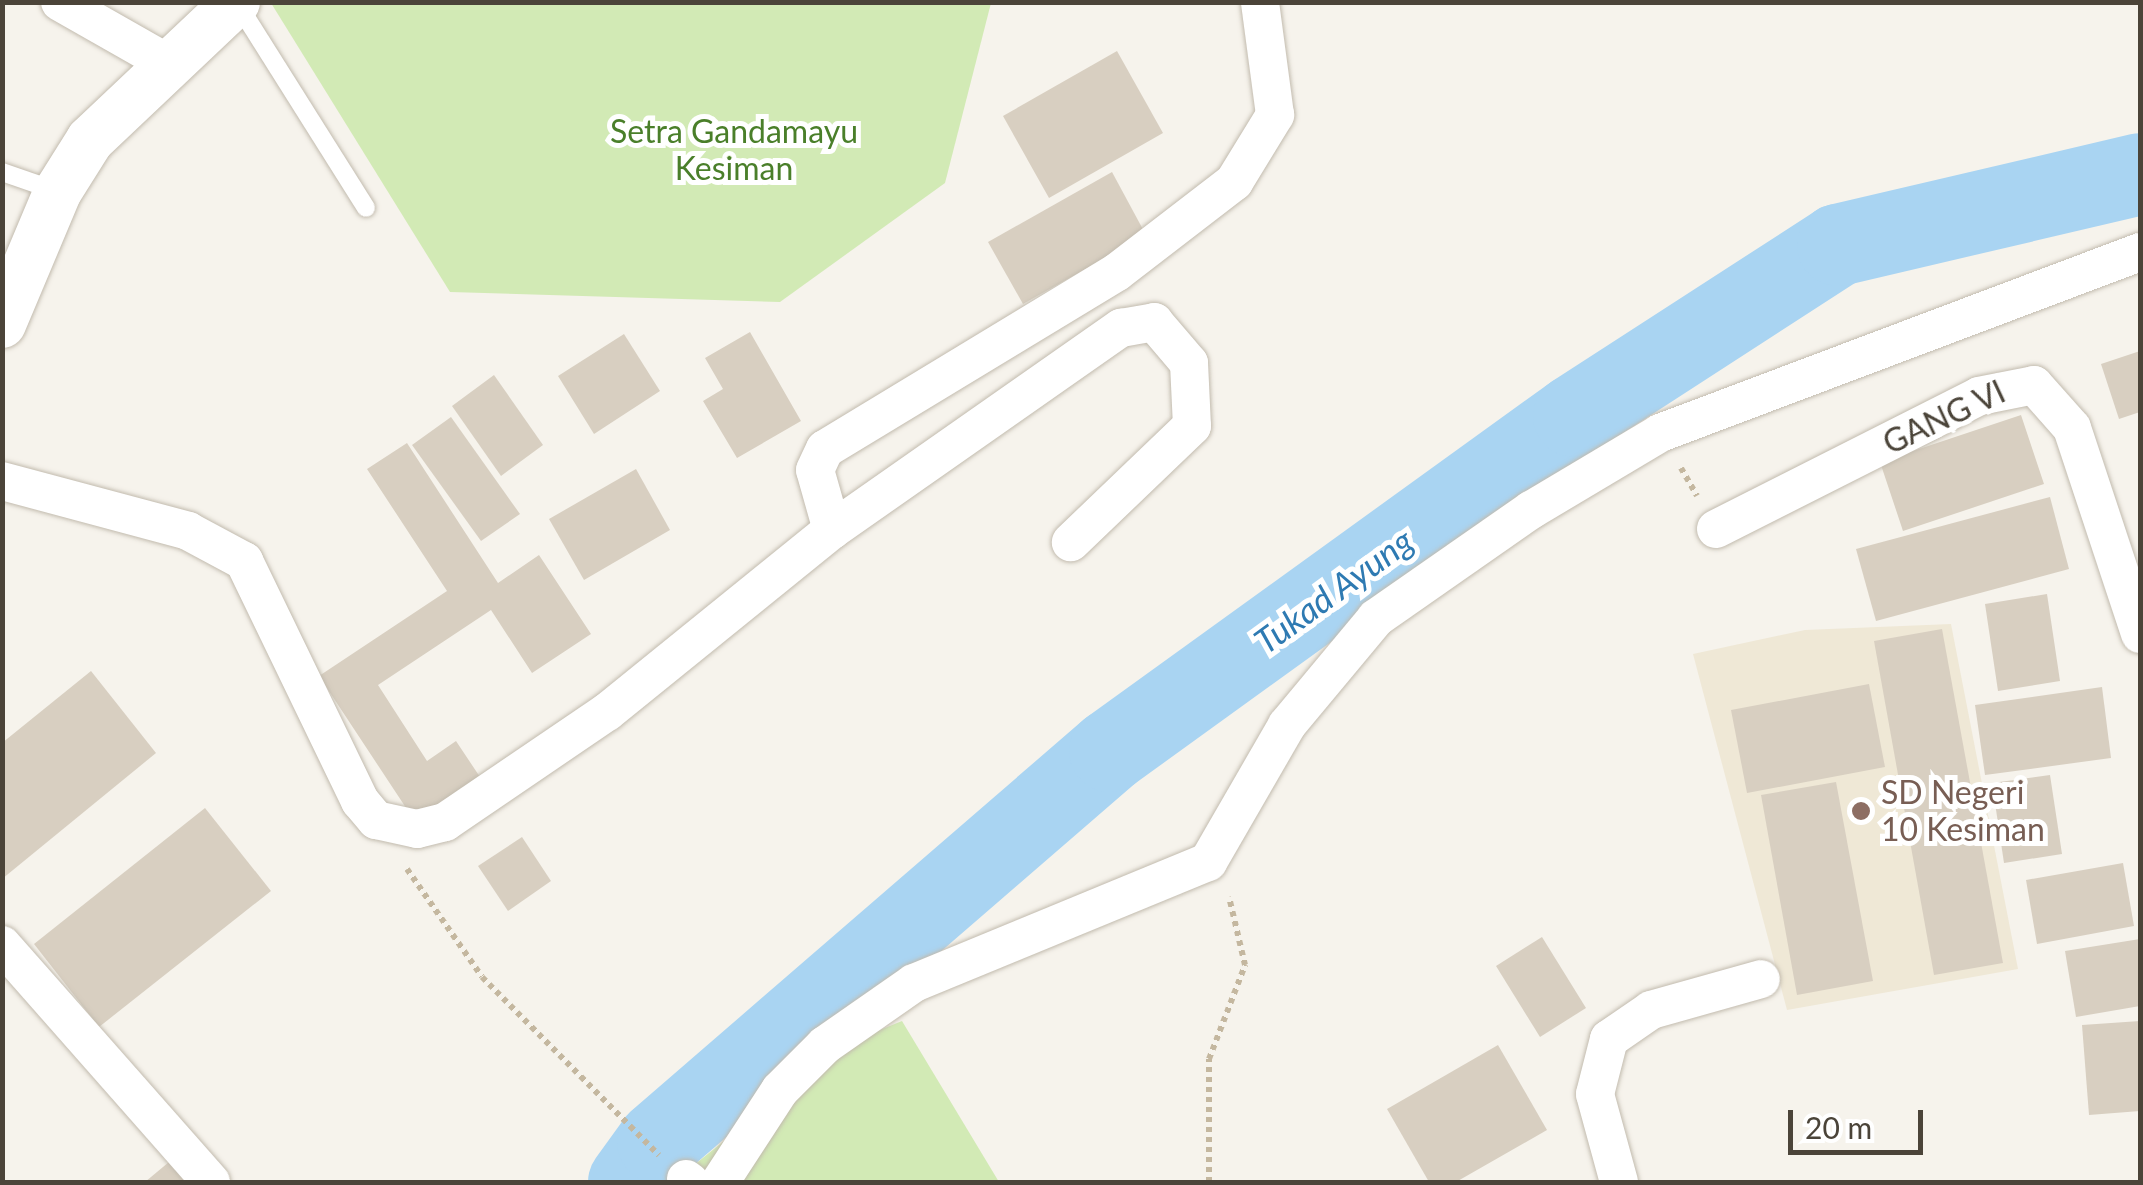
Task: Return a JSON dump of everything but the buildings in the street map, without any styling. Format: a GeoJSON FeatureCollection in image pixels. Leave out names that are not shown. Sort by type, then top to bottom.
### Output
{"type":"FeatureCollection","features":[{"type":"Feature","properties":{"kind":"street"},"geometry":{"type":"LineString","coordinates":[[60,2],[171,65]]}},
{"type":"Feature","properties":{"kind":"street"},"geometry":{"type":"LineString","coordinates":[[2,324],[58,191],[117,108],[171,65],[236,2]]}},
{"type":"Feature","properties":{"kind":"street"},"geometry":{"type":"LineString","coordinates":[[832,530],[815,470],[825,449],[903,394],[1117,272],[1234,182],[1275,115],[1260,2]]}},
{"type":"Feature","properties":{"kind":"street"},"geometry":{"type":"LineString","coordinates":[[698,1181],[825,1044],[914,983],[1208,862],[1287,726],[1376,618],[1660,432],[2140,252]]}},
{"type":"Feature","properties":{"kind":"street"},"geometry":{"type":"LineString","coordinates":[[2,481],[188,530],[244,561],[376,820],[417,830],[446,822],[607,712],[832,530],[1121,328],[1154,322],[1189,363],[1192,426],[1071,542]]}},
{"type":"Feature","properties":{"kind":"street","name":"GANG VI"},"geometry":{"type":"LineString","coordinates":[[1716,529],[1979,396],[2034,385],[2072,428],[2140,634]]}},
{"type":"Feature","properties":{"kind":"street"},"geometry":{"type":"LineString","coordinates":[[2,944],[211,1182]]}},
{"type":"Feature","properties":{"kind":"street"},"geometry":{"type":"LineString","coordinates":[[1619,1182],[1595,1094],[1609,1039],[1651,1010],[1761,979]]}},
{"type":"Feature","properties":{"kind":"lane"},"geometry":{"type":"LineString","coordinates":[[236,2],[366,208]]}},
{"type":"Feature","properties":{"kind":"lane"},"geometry":{"type":"LineString","coordinates":[[2,172],[58,191]]}},
{"type":"Feature","properties":{"kind":"path"},"geometry":{"type":"LineString","coordinates":[[1660,432],[1716,529]]}},
{"type":"Feature","properties":{"kind":"path"},"geometry":{"type":"LineString","coordinates":[[376,820],[482,977],[576,1079],[698,1181]]}},
{"type":"Feature","properties":{"kind":"path"},"geometry":{"type":"LineString","coordinates":[[1208,862],[1244,934],[1244,965],[1209,1059],[1208,1182]]}},
{"type":"Feature","properties":{"kind":"shaded area","name":"SD Negeri 10 Kesiman"},"geometry":{"type":"Polygon","coordinates":[[[1951,624],[2018,969],[1787,1010],[1693,654],[1805,630],[1951,624]]]}},
{"type":"Feature","properties":{"kind":"green space","name":"Setra Gandamayu Kesiman"},"geometry":{"type":"Polygon","coordinates":[[[271,3],[991,3],[945,183],[780,302],[450,292],[271,3]]]}},
{"type":"Feature","properties":{"kind":"green space"},"geometry":{"type":"Polygon","coordinates":[[[902,1021],[999,1182],[673,1182],[843,1045],[902,1021]]]}},
{"type":"Feature","properties":{"kind":"waterway","name":"Tukad Ayung"},"geometry":{"type":"LineString","coordinates":[[629,1182],[658,1142],[1110,751],[1574,416],[1838,245],[2140,174]]}},
{"type":"Feature","properties":{"kind":"place","name":"SD Negeri 10 Kesiman"},"geometry":{"type":"Point","coordinates":[1861,811]}}]}
